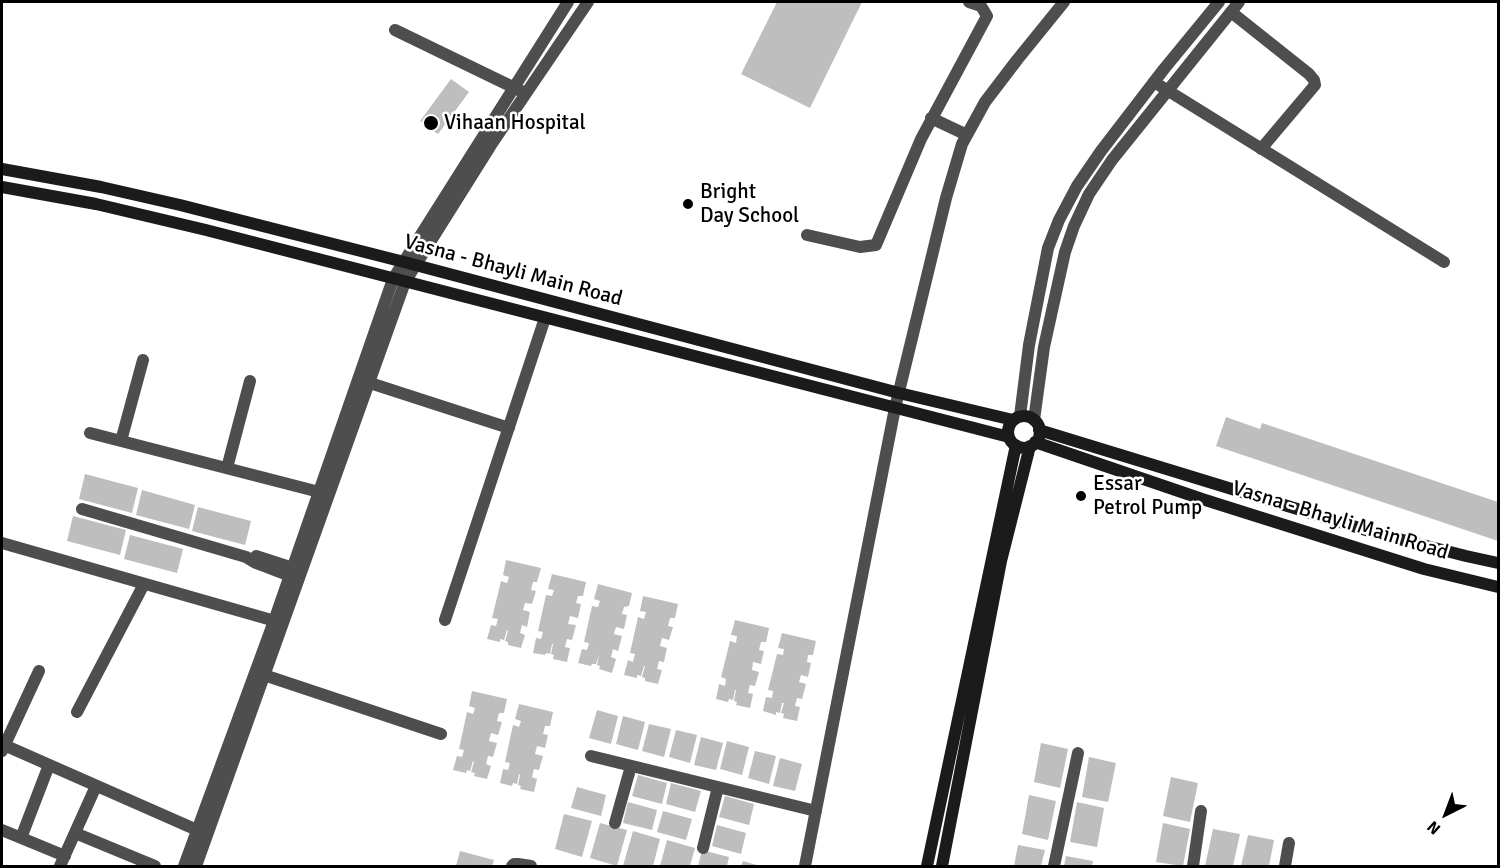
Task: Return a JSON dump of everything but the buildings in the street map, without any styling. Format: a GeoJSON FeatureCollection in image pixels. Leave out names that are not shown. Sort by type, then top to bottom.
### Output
{"type":"FeatureCollection","features":[{"type":"Feature","properties":{"kind":"main road","name":"Vasna - Bhayli Main Road"},"geometry":{"type":"LineString","coordinates":[[2,170],[100,187],[158,200],[410,263],[899,393],[1017,418]]}},
{"type":"Feature","properties":{"kind":"main road","name":"Vasna - Bhayli Main Road"},"geometry":{"type":"LineString","coordinates":[[2,187],[96,204],[206,230],[895,408],[1012,441]]}},
{"type":"Feature","properties":{"kind":"main road"},"geometry":{"type":"LineString","coordinates":[[942,867],[1000,561],[1035,435],[1027,416],[1017,418],[1008,426],[1008,434],[1012,441],[1022,447],[1035,435]]}},
{"type":"Feature","properties":{"kind":"main road","name":"Vasna - Bhayli Main Road"},"geometry":{"type":"LineString","coordinates":[[1035,435],[1379,534],[1498,562]]}},
{"type":"Feature","properties":{"kind":"main road","name":"Vasna - Bhayli Main Road"},"geometry":{"type":"LineString","coordinates":[[1035,435],[1202,500],[1424,569],[1498,587]]}},
{"type":"Feature","properties":{"kind":"main road"},"geometry":{"type":"LineString","coordinates":[[927,867],[1012,441]]}},
{"type":"Feature","properties":{"kind":"street"},"geometry":{"type":"LineString","coordinates":[[184,867],[279,622],[399,281],[514,87],[568,2]]}},
{"type":"Feature","properties":{"kind":"street"},"geometry":{"type":"LineString","coordinates":[[410,263],[588,2]]}},
{"type":"Feature","properties":{"kind":"street"},"geometry":{"type":"LineString","coordinates":[[807,235],[860,247],[876,245],[931,118],[987,16],[981,6],[969,2]]}},
{"type":"Feature","properties":{"kind":"street"},"geometry":{"type":"LineString","coordinates":[[805,867],[895,408],[946,198],[962,144],[986,102],[1064,2]]}},
{"type":"Feature","properties":{"kind":"street"},"geometry":{"type":"LineString","coordinates":[[1017,418],[1048,248],[1059,220],[1077,186],[1101,150],[1219,2]]}},
{"type":"Feature","properties":{"kind":"street"},"geometry":{"type":"LineString","coordinates":[[1035,435],[1044,347],[1065,252],[1089,194],[1112,160],[1239,2]]}},
{"type":"Feature","properties":{"kind":"street"},"geometry":{"type":"LineString","coordinates":[[1231,12],[1309,74],[1316,85],[1261,149]]}},
{"type":"Feature","properties":{"kind":"street"},"geometry":{"type":"LineString","coordinates":[[395,30],[526,94]]}},
{"type":"Feature","properties":{"kind":"street"},"geometry":{"type":"LineString","coordinates":[[1154,82],[1444,262]]}},
{"type":"Feature","properties":{"kind":"street"},"geometry":{"type":"LineString","coordinates":[[931,118],[967,135]]}},
{"type":"Feature","properties":{"kind":"street"},"geometry":{"type":"LineString","coordinates":[[196,867],[264,675],[291,572],[370,383],[399,281]]}},
{"type":"Feature","properties":{"kind":"street"},"geometry":{"type":"LineString","coordinates":[[445,620],[545,318]]}},
{"type":"Feature","properties":{"kind":"street"},"geometry":{"type":"LineString","coordinates":[[121,441],[143,360]]}},
{"type":"Feature","properties":{"kind":"street"},"geometry":{"type":"LineString","coordinates":[[227,468],[250,381]]}},
{"type":"Feature","properties":{"kind":"street"},"geometry":{"type":"LineString","coordinates":[[370,383],[509,428]]}},
{"type":"Feature","properties":{"kind":"street"},"geometry":{"type":"LineString","coordinates":[[90,433],[324,494]]}},
{"type":"Feature","properties":{"kind":"street"},"geometry":{"type":"LineString","coordinates":[[82,509],[291,572]]}},
{"type":"Feature","properties":{"kind":"street"},"geometry":{"type":"LineString","coordinates":[[2,545],[279,622]]}},
{"type":"Feature","properties":{"kind":"street"},"geometry":{"type":"LineString","coordinates":[[77,712],[144,584]]}},
{"type":"Feature","properties":{"kind":"street"},"geometry":{"type":"LineString","coordinates":[[39,671],[3,748],[49,765],[197,830]]}},
{"type":"Feature","properties":{"kind":"street"},"geometry":{"type":"LineString","coordinates":[[264,675],[441,734]]}},
{"type":"Feature","properties":{"kind":"street"},"geometry":{"type":"LineString","coordinates":[[1054,867],[1078,753]]}},
{"type":"Feature","properties":{"kind":"street"},"geometry":{"type":"LineString","coordinates":[[591,756],[816,811]]}},
{"type":"Feature","properties":{"kind":"street"},"geometry":{"type":"LineString","coordinates":[[21,838],[49,765]]}},
{"type":"Feature","properties":{"kind":"street"},"geometry":{"type":"LineString","coordinates":[[615,823],[630,766]]}},
{"type":"Feature","properties":{"kind":"street"},"geometry":{"type":"LineString","coordinates":[[2,830],[62,861],[96,786]]}},
{"type":"Feature","properties":{"kind":"street"},"geometry":{"type":"LineString","coordinates":[[703,848],[718,787]]}},
{"type":"Feature","properties":{"kind":"street"},"geometry":{"type":"LineString","coordinates":[[1193,867],[1201,811]]}},
{"type":"Feature","properties":{"kind":"street"},"geometry":{"type":"LineString","coordinates":[[75,833],[155,867]]}},
{"type":"Feature","properties":{"kind":"street"},"geometry":{"type":"LineString","coordinates":[[1285,867],[1288,843]]}},
{"type":"Feature","properties":{"kind":"street"},"geometry":{"type":"LineString","coordinates":[[512,867],[518,864],[531,867]]}},
{"type":"Feature","properties":{"kind":"place","name":"Vihaan Hospital"},"geometry":{"type":"Point","coordinates":[431,123]}},
{"type":"Feature","properties":{"kind":"place","name":"Bright Day School"},"geometry":{"type":"Point","coordinates":[688,204]}},
{"type":"Feature","properties":{"kind":"place","name":"Essar Petrol Pump"},"geometry":{"type":"Point","coordinates":[1081,496]}}]}
